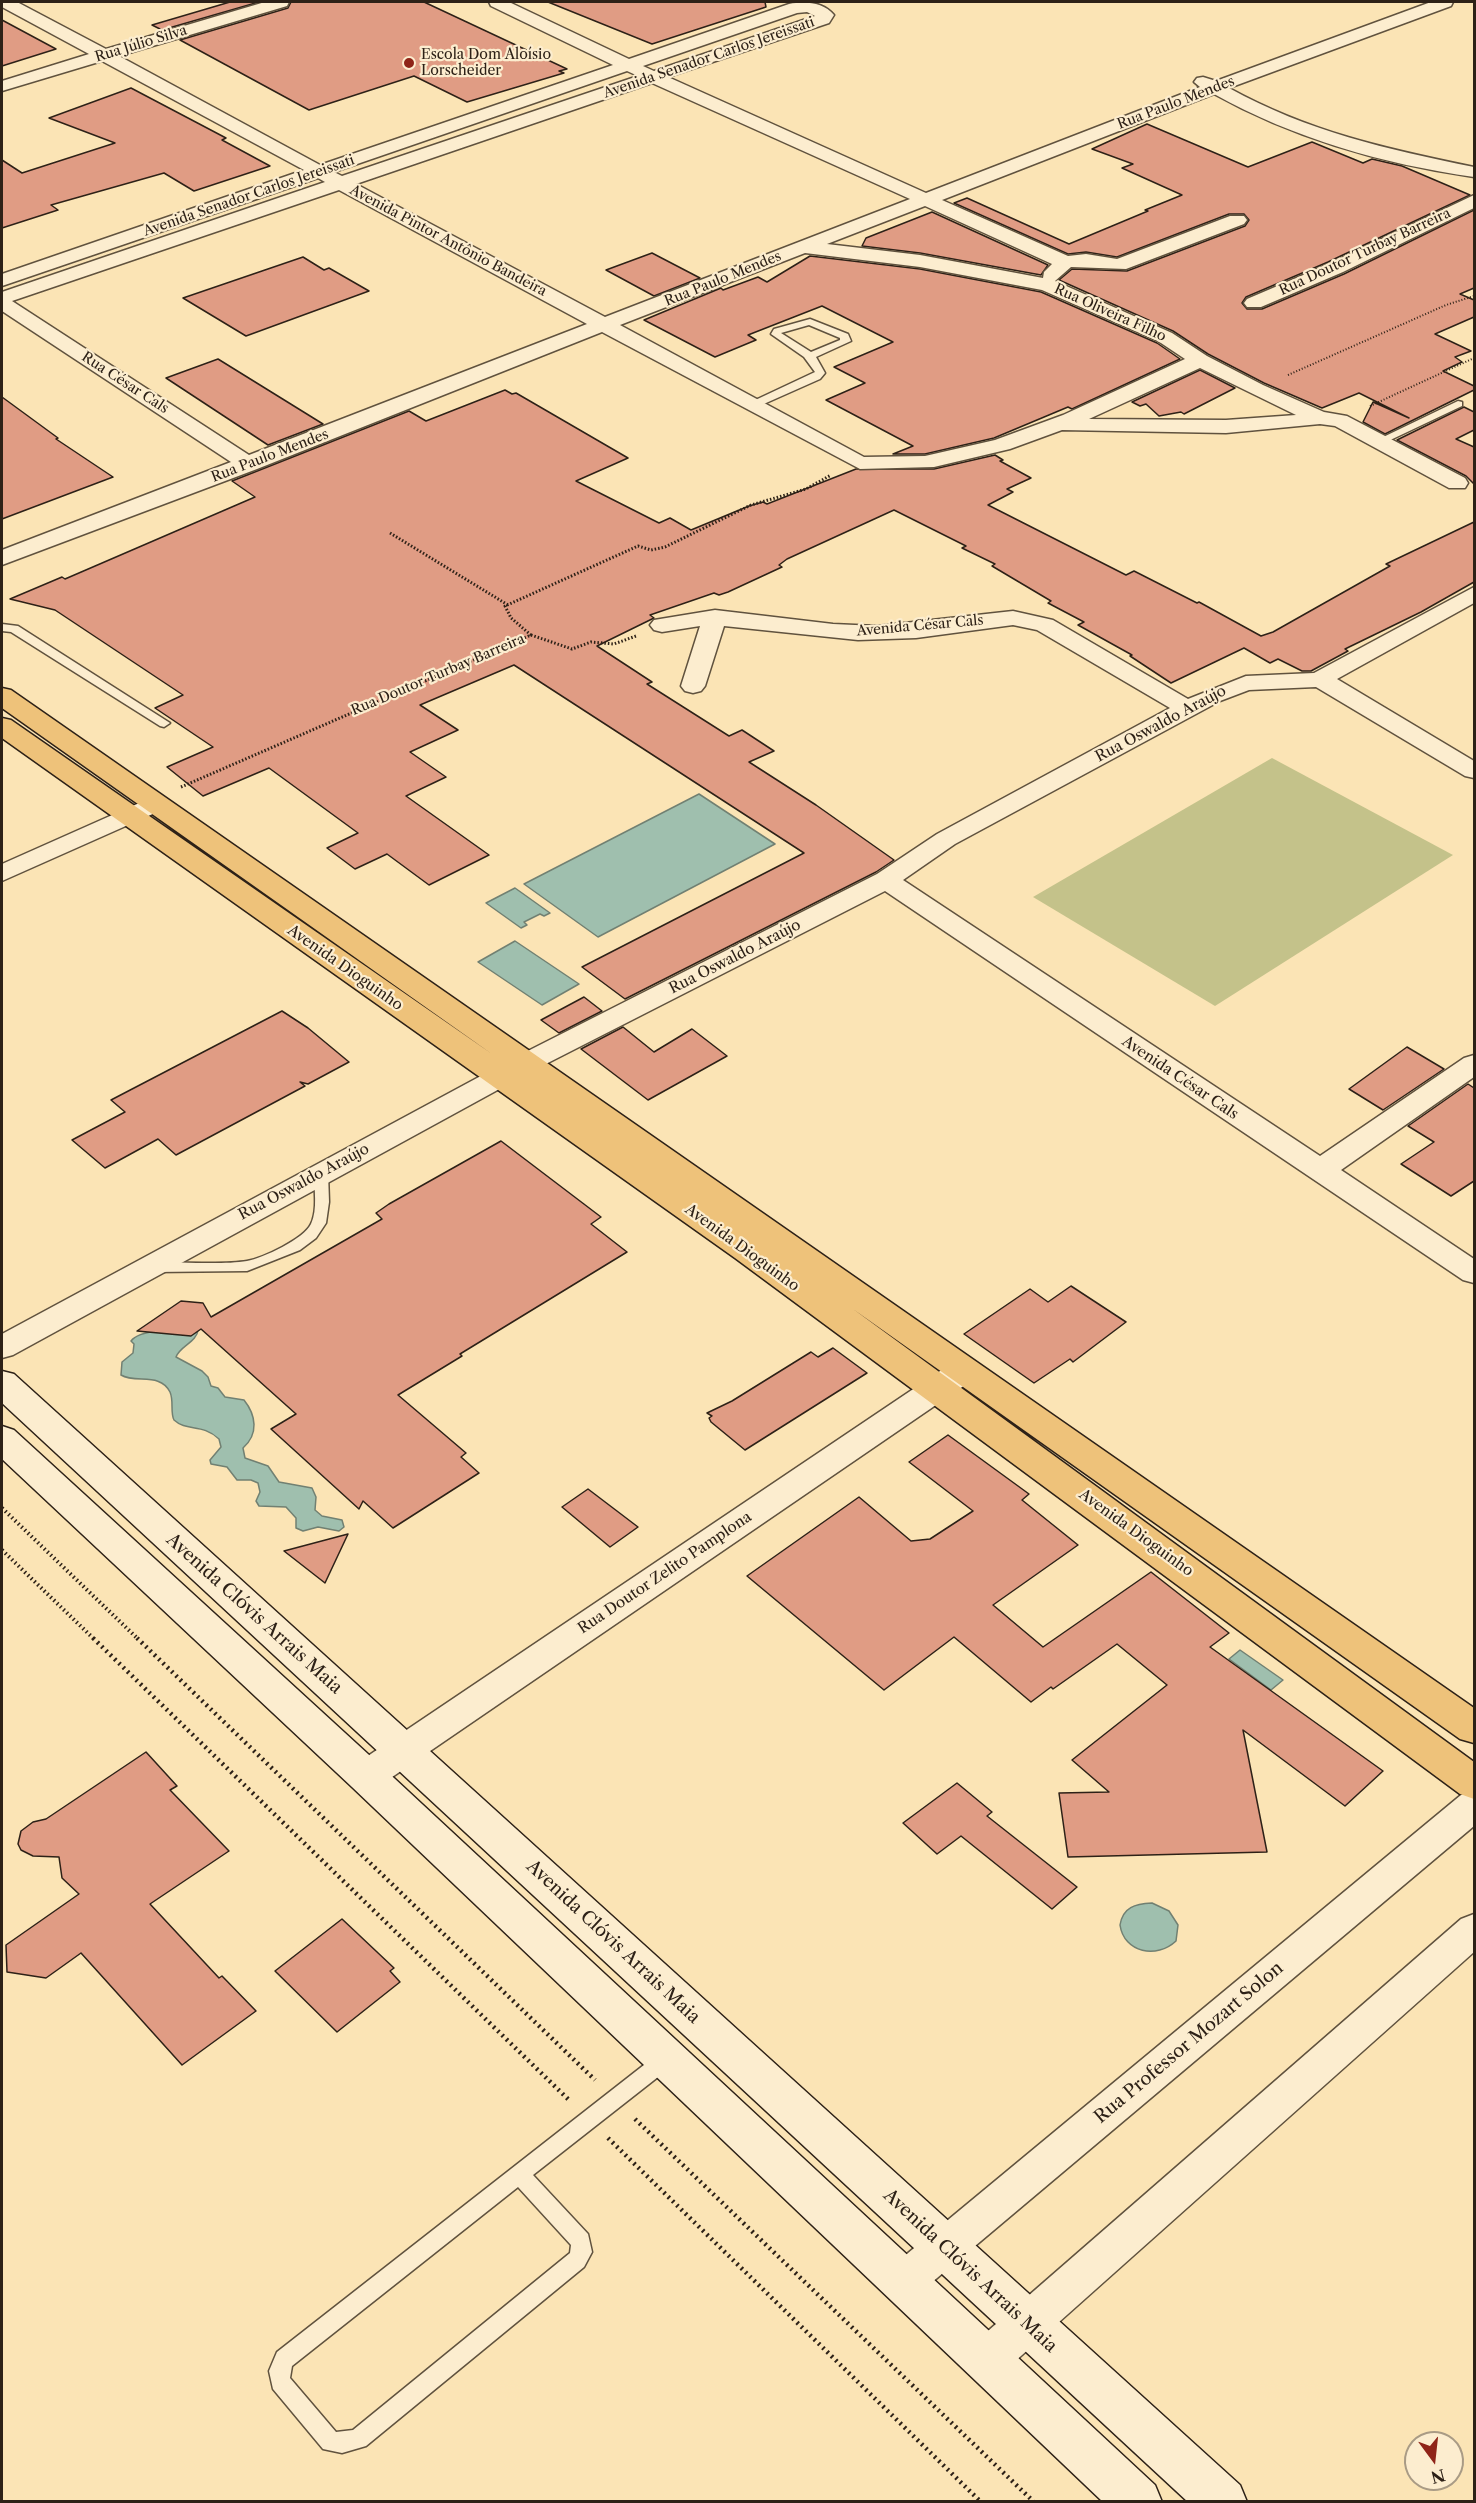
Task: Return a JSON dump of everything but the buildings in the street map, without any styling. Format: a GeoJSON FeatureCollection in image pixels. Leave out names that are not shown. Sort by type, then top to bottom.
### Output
{"type":"FeatureCollection","features":[{"type":"Feature","properties":{"kind":"main road","name":"Avenida Dioguinho"},"geometry":{"type":"LineString","coordinates":[[2,696],[144,807],[951,1378],[1474,1728]]}},
{"type":"Feature","properties":{"kind":"main road","name":"Avenida Dioguinho"},"geometry":{"type":"LineString","coordinates":[[2,726],[144,807]]}},
{"type":"Feature","properties":{"kind":"main road","name":"Avenida Dioguinho"},"geometry":{"type":"LineString","coordinates":[[951,1378],[1474,1783]]}},
{"type":"Feature","properties":{"kind":"main road","name":"Avenida Clóvis Arrais Maia"},"geometry":{"type":"LineString","coordinates":[[2,1383],[1223,2502]]}},
{"type":"Feature","properties":{"kind":"main road"},"geometry":{"type":"LineString","coordinates":[[2,1439],[988,2358],[1138,2502]]}},
{"type":"Feature","properties":{"kind":"street","name":"Avenida Pintor Antônio Bandeira"},"geometry":{"type":"LineString","coordinates":[[5,2],[860,463]]}},
{"type":"Feature","properties":{"kind":"street","name":"Rua Júlio Silva"},"geometry":{"type":"LineString","coordinates":[[2,86],[281,2]]}},
{"type":"Feature","properties":{"kind":"street","name":"Rua Oliveira Filho"},"geometry":{"type":"LineString","coordinates":[[497,2],[653,77],[1065,262]]}},
{"type":"Feature","properties":{"kind":"street","name":"Rua Paulo Mendes"},"geometry":{"type":"LineString","coordinates":[[2,544],[229,451],[584,313],[917,196],[1413,2]]}},
{"type":"Feature","properties":{"kind":"street","name":"Rua Paulo Mendes"},"geometry":{"type":"LineString","coordinates":[[1207,84],[1445,2]]}},
{"type":"Feature","properties":{"kind":"street","name":"Avenida Senador Carlos Jereissati"},"geometry":{"type":"LineString","coordinates":[[2,280],[809,4],[824,12],[826,17],[2,301]]}},
{"type":"Feature","properties":{"kind":"street"},"geometry":{"type":"LineString","coordinates":[[1207,84],[1258,112],[1320,136],[1410,160],[1474,172]]}},
{"type":"Feature","properties":{"kind":"street","name":"Rua Doutor Turbay Barreira"},"geometry":{"type":"LineString","coordinates":[[1254,303],[1336,268],[1474,201]]}},
{"type":"Feature","properties":{"kind":"street","name":"Rua Paulo Mendes"},"geometry":{"type":"LineString","coordinates":[[2,544],[23,550],[249,464],[802,248],[858,218]]}},
{"type":"Feature","properties":{"kind":"street"},"geometry":{"type":"LineString","coordinates":[[1048,285],[1051,275],[1065,262],[1086,260],[1119,266],[1237,220]]}},
{"type":"Feature","properties":{"kind":"street","name":"Rua Oliveira Filho"},"geometry":{"type":"LineString","coordinates":[[802,248],[984,270],[1048,285],[1166,337],[1200,360],[1256,389],[1380,441],[1457,483]]}},
{"type":"Feature","properties":{"kind":"street"},"geometry":{"type":"LineString","coordinates":[[701,270],[719,280]]}},
{"type":"Feature","properties":{"kind":"street","name":"Rua César Cals"},"geometry":{"type":"LineString","coordinates":[[2,301],[249,464]]}},
{"type":"Feature","properties":{"kind":"street"},"geometry":{"type":"LineString","coordinates":[[860,463],[933,461],[1058,425],[1200,360]]}},
{"type":"Feature","properties":{"kind":"street"},"geometry":{"type":"LineString","coordinates":[[1058,425],[1220,425],[1290,423],[1330,419]]}},
{"type":"Feature","properties":{"kind":"street","name":"Rua Oswaldo Araújo"},"geometry":{"type":"LineString","coordinates":[[2,1347],[514,1070],[886,880],[946,839],[1211,696],[1246,683],[1289,683],[1320,679],[1474,594]]}},
{"type":"Feature","properties":{"kind":"street"},"geometry":{"type":"LineString","coordinates":[[693,686],[715,617]]}},
{"type":"Feature","properties":{"kind":"street","name":"Avenida César Cals"},"geometry":{"type":"LineString","coordinates":[[662,625],[684,619],[715,617],[860,633],[1013,618],[1028,619],[1045,625],[1188,709]]}},
{"type":"Feature","properties":{"kind":"street"},"geometry":{"type":"LineString","coordinates":[[1320,679],[1474,771]]}},
{"type":"Feature","properties":{"kind":"street"},"geometry":{"type":"LineString","coordinates":[[2,873],[144,807]]}},
{"type":"Feature","properties":{"kind":"street","name":"Avenida César Cals"},"geometry":{"type":"LineString","coordinates":[[886,880],[1319,1172],[1474,1273]]}},
{"type":"Feature","properties":{"kind":"street"},"geometry":{"type":"LineString","coordinates":[[1319,1172],[1474,1064]]}},
{"type":"Feature","properties":{"kind":"street","name":"Rua Doutor Zelito Pamplona"},"geometry":{"type":"LineString","coordinates":[[366,1776],[951,1378]]}},
{"type":"Feature","properties":{"kind":"street","name":"Rua Professor Mozart Solon"},"geometry":{"type":"LineString","coordinates":[[904,2281],[1474,1805]]}},
{"type":"Feature","properties":{"kind":"street"},"geometry":{"type":"LineString","coordinates":[[988,2358],[1474,1930]]}},
{"type":"Feature","properties":{"kind":"lane"},"geometry":{"type":"LineString","coordinates":[[753,405],[816,377],[820,372],[818,365],[810,356],[781,340],[776,334],[800,323],[810,322],[844,336],[846,341],[841,345],[810,356]]}},
{"type":"Feature","properties":{"kind":"lane"},"geometry":{"type":"LineString","coordinates":[[1380,441],[1458,404]]}},
{"type":"Feature","properties":{"kind":"lane"},"geometry":{"type":"LineString","coordinates":[[2,628],[14,628],[164,723]]}},
{"type":"Feature","properties":{"kind":"lane"},"geometry":{"type":"LineString","coordinates":[[148,1267],[247,1266],[261,1263],[298,1243],[316,1229],[320,1218],[321,1173]]}},
{"type":"Feature","properties":{"kind":"lane"},"geometry":{"type":"LineString","coordinates":[[520,2175],[581,2241],[582,2252],[577,2260],[358,2439],[342,2443],[331,2442],[280,2382],[279,2371],[284,2359],[667,2058]]}},
{"type":"Feature","properties":{"kind":"path"},"geometry":{"type":"LineString","coordinates":[[1256,389],[1446,305],[1474,296]]}},
{"type":"Feature","properties":{"kind":"path"},"geometry":{"type":"LineString","coordinates":[[1330,419],[1474,358]]}},
{"type":"Feature","properties":{"kind":"path"},"geometry":{"type":"LineString","coordinates":[[390,533],[508,605],[638,546],[651,550],[665,547],[751,505],[806,489],[860,463]]}},
{"type":"Feature","properties":{"kind":"path","name":"Rua Doutor Turbay Barreira"},"geometry":{"type":"LineString","coordinates":[[144,807],[350,712],[483,658],[531,635],[511,618],[505,606],[508,605]]}},
{"type":"Feature","properties":{"kind":"path"},"geometry":{"type":"LineString","coordinates":[[531,635],[572,649],[591,642],[602,647],[610,646],[662,625]]}},
{"type":"Feature","properties":{"kind":"path"},"geometry":{"type":"LineString","coordinates":[[2,1508],[1034,2502]]}},
{"type":"Feature","properties":{"kind":"path"},"geometry":{"type":"LineString","coordinates":[[2,1550],[981,2502]]}},
{"type":"Feature","properties":{"kind":"shaded area"},"geometry":{"type":"Polygon","coordinates":[[[1272,758],[1453,855],[1215,1006],[1033,897],[1272,758]]]}},
{"type":"Feature","properties":{"kind":"shaded area"},"geometry":{"type":"Polygon","coordinates":[[[699,794],[775,844],[598,937],[524,884],[699,794]]]}},
{"type":"Feature","properties":{"kind":"shaded area"},"geometry":{"type":"Polygon","coordinates":[[[515,888],[550,913],[544,916],[540,914],[524,922],[527,925],[521,928],[486,903],[515,888]]]}},
{"type":"Feature","properties":{"kind":"shaded area"},"geometry":{"type":"Polygon","coordinates":[[[515,941],[579,984],[542,1005],[478,962],[515,941]]]}},
{"type":"Feature","properties":{"kind":"shaded area"},"geometry":{"type":"Polygon","coordinates":[[[198,1330],[195,1338],[176,1357],[202,1371],[208,1377],[211,1386],[218,1388],[225,1397],[244,1400],[251,1412],[254,1424],[252,1437],[243,1448],[245,1458],[268,1466],[279,1482],[312,1488],[316,1497],[315,1510],[322,1516],[342,1520],[344,1527],[339,1531],[318,1527],[303,1531],[296,1528],[296,1518],[286,1507],[259,1506],[256,1501],[260,1492],[258,1483],[251,1480],[237,1480],[227,1467],[211,1464],[210,1460],[221,1447],[219,1439],[207,1431],[184,1426],[174,1420],[171,1395],[166,1386],[154,1380],[134,1379],[121,1375],[122,1362],[133,1353],[134,1344],[131,1341],[136,1337],[152,1332],[198,1330]]]}},
{"type":"Feature","properties":{"kind":"shaded area"},"geometry":{"type":"Polygon","coordinates":[[[1240,1650],[1283,1680],[1271,1690],[1229,1659],[1240,1650]]]}},
{"type":"Feature","properties":{"kind":"shaded area"},"geometry":{"type":"Polygon","coordinates":[[[1152,1903],[1169,1911],[1178,1925],[1176,1941],[1160,1950],[1142,1950],[1128,1942],[1120,1925],[1127,1910],[1140,1904],[1152,1903]]]}},
{"type":"Feature","properties":{"kind":"place","name":"Escola Dom Aloísio Lorscheider"},"geometry":{"type":"Point","coordinates":[409,63]}}]}
